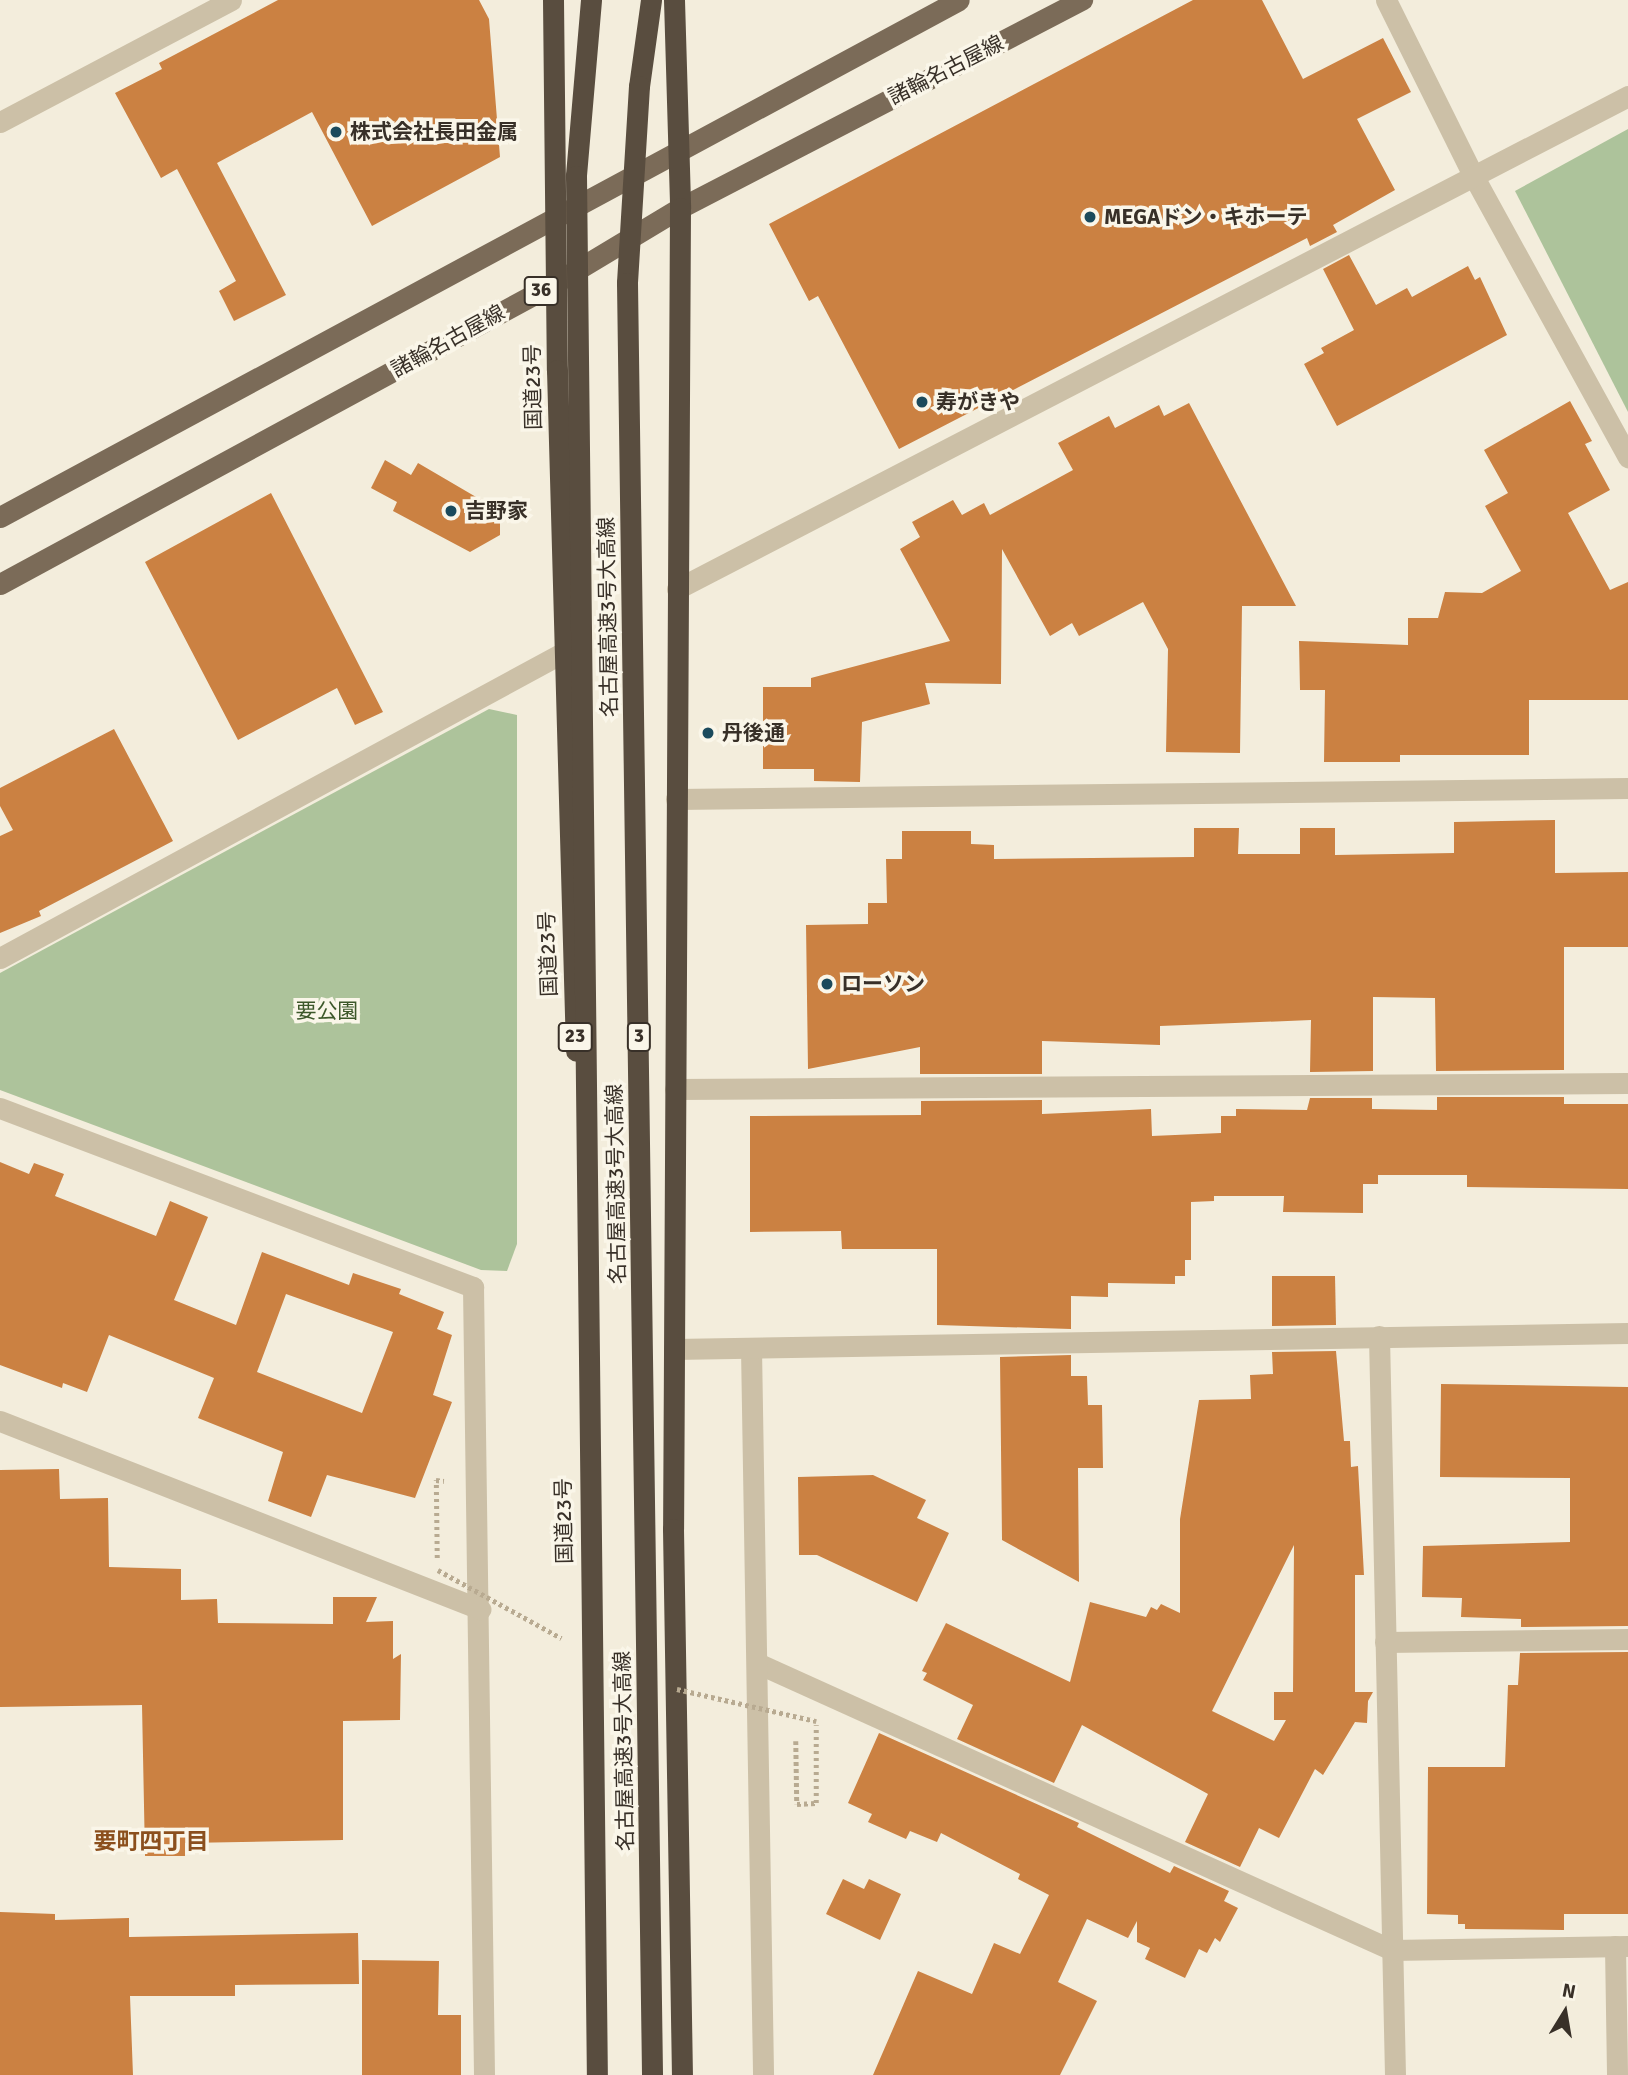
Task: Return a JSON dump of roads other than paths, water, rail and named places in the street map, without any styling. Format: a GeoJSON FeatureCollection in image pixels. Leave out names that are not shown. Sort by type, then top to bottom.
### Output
{"type":"FeatureCollection","features":[{"type":"Feature","properties":{"kind":"highway","name":"国道23号"},"geometry":{"type":"LineString","coordinates":[[553,0],[555,283],[589,1531],[591,2075]]}},
{"type":"Feature","properties":{"kind":"highway","name":"名古屋高速3号大高線"},"geometry":{"type":"LineString","coordinates":[[592,0],[576,176],[597,2075]]}},
{"type":"Feature","properties":{"kind":"highway","name":"名古屋高速3号大高線"},"geometry":{"type":"LineString","coordinates":[[651,0],[639,86],[627,283],[653,2075]]}},
{"type":"Feature","properties":{"kind":"highway"},"geometry":{"type":"LineString","coordinates":[[674,0],[680,208],[674,1349],[682,2075]]}},
{"type":"Feature","properties":{"kind":"main road"},"geometry":{"type":"LineString","coordinates":[[0,517],[959,0]]}},
{"type":"Feature","properties":{"kind":"main road","name":"諸輪名古屋線"},"geometry":{"type":"LineString","coordinates":[[0,584],[555,283],[680,208],[1082,0]]}},
{"type":"Feature","properties":{"kind":"street"},"geometry":{"type":"LineString","coordinates":[[0,122],[231,0]]}},
{"type":"Feature","properties":{"kind":"street"},"geometry":{"type":"LineString","coordinates":[[1386,0],[1474,177],[1628,457]]}},
{"type":"Feature","properties":{"kind":"street"},"geometry":{"type":"LineString","coordinates":[[677,589],[1628,96]]}},
{"type":"Feature","properties":{"kind":"street"},"geometry":{"type":"LineString","coordinates":[[0,958],[564,652]]}},
{"type":"Feature","properties":{"kind":"street"},"geometry":{"type":"LineString","coordinates":[[676,799],[1628,788]]}},
{"type":"Feature","properties":{"kind":"street"},"geometry":{"type":"LineString","coordinates":[[674,1089],[1628,1083]]}},
{"type":"Feature","properties":{"kind":"street"},"geometry":{"type":"LineString","coordinates":[[0,1108],[473,1287],[480,1609],[484,2075]]}},
{"type":"Feature","properties":{"kind":"street"},"geometry":{"type":"LineString","coordinates":[[674,1349],[1628,1333]]}},
{"type":"Feature","properties":{"kind":"street"},"geometry":{"type":"LineString","coordinates":[[1379,1336],[1395,2075]]}},
{"type":"Feature","properties":{"kind":"street"},"geometry":{"type":"LineString","coordinates":[[751,1348],[763,2075]]}},
{"type":"Feature","properties":{"kind":"street"},"geometry":{"type":"LineString","coordinates":[[0,1420],[480,1609]]}},
{"type":"Feature","properties":{"kind":"street"},"geometry":{"type":"LineString","coordinates":[[1385,1642],[1628,1639]]}},
{"type":"Feature","properties":{"kind":"street"},"geometry":{"type":"LineString","coordinates":[[757,1662],[1392,1950],[1622,1946],[1617,2075]]}},
{"type":"Feature","properties":{"kind":"place","name":"株式会社長田金属"},"geometry":{"type":"Point","coordinates":[336,132]}},
{"type":"Feature","properties":{"kind":"place","name":"MEGAドン・キホーテ"},"geometry":{"type":"Point","coordinates":[1090,217]}},
{"type":"Feature","properties":{"kind":"place","name":"寿がきや"},"geometry":{"type":"Point","coordinates":[922,402]}},
{"type":"Feature","properties":{"kind":"place","name":"吉野家"},"geometry":{"type":"Point","coordinates":[451,511]}},
{"type":"Feature","properties":{"kind":"place","name":"丹後通"},"geometry":{"type":"Point","coordinates":[708,733]}},
{"type":"Feature","properties":{"kind":"place","name":"ローソン"},"geometry":{"type":"Point","coordinates":[827,984]}},
{"type":"Feature","properties":{"kind":"district","name":"要町四丁目"},"geometry":{"type":"Point","coordinates":[151,1842]}},
{"type":"Feature","properties":{"kind":"park label","name":"要公園"},"geometry":{"type":"Point","coordinates":[327,1011]}}]}
